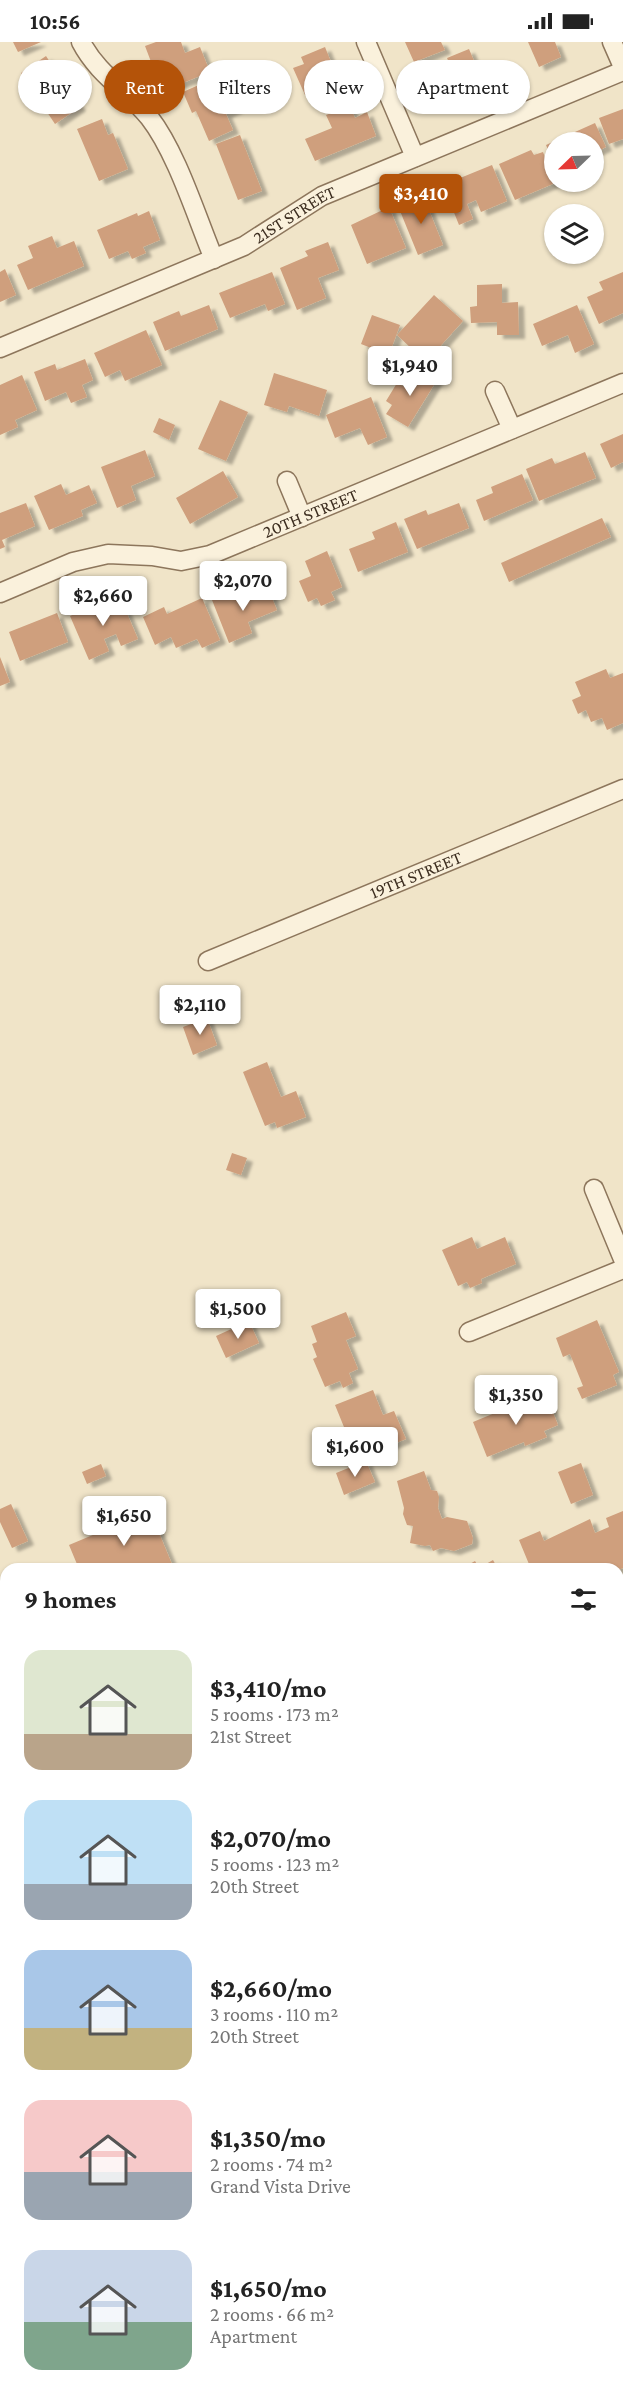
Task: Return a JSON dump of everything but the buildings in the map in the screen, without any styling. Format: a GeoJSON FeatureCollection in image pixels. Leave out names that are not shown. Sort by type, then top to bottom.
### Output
{"type":"FeatureCollection","features":[{"type":"Feature","properties":{"kind":"street"},"geometry":{"type":"LineString","coordinates":[[81,42],[109,80],[148,116],[166,143],[214,259]]}},
{"type":"Feature","properties":{"kind":"street"},"geometry":{"type":"LineString","coordinates":[[366,42],[415,157]]}},
{"type":"Feature","properties":{"kind":"street"},"geometry":{"type":"LineString","coordinates":[[612,42],[623,69]]}},
{"type":"Feature","properties":{"kind":"street","name":"21ST STREET"},"geometry":{"type":"LineString","coordinates":[[0,348],[244,246],[322,196],[623,69]]}},
{"type":"Feature","properties":{"kind":"street","name":"20TH STREET"},"geometry":{"type":"LineString","coordinates":[[0,593],[73,562],[108,554],[152,556],[181,561],[210,555],[623,383]]}},
{"type":"Feature","properties":{"kind":"street"},"geometry":{"type":"LineString","coordinates":[[495,391],[512,429]]}},
{"type":"Feature","properties":{"kind":"street"},"geometry":{"type":"LineString","coordinates":[[287,481],[302,518]]}},
{"type":"Feature","properties":{"kind":"street","name":"19TH STREET"},"geometry":{"type":"LineString","coordinates":[[208,961],[623,789]]}},
{"type":"Feature","properties":{"kind":"street"},"geometry":{"type":"LineString","coordinates":[[594,1188],[623,1259]]}},
{"type":"Feature","properties":{"kind":"street"},"geometry":{"type":"LineString","coordinates":[[470,1332],[623,1269]]}}]}
